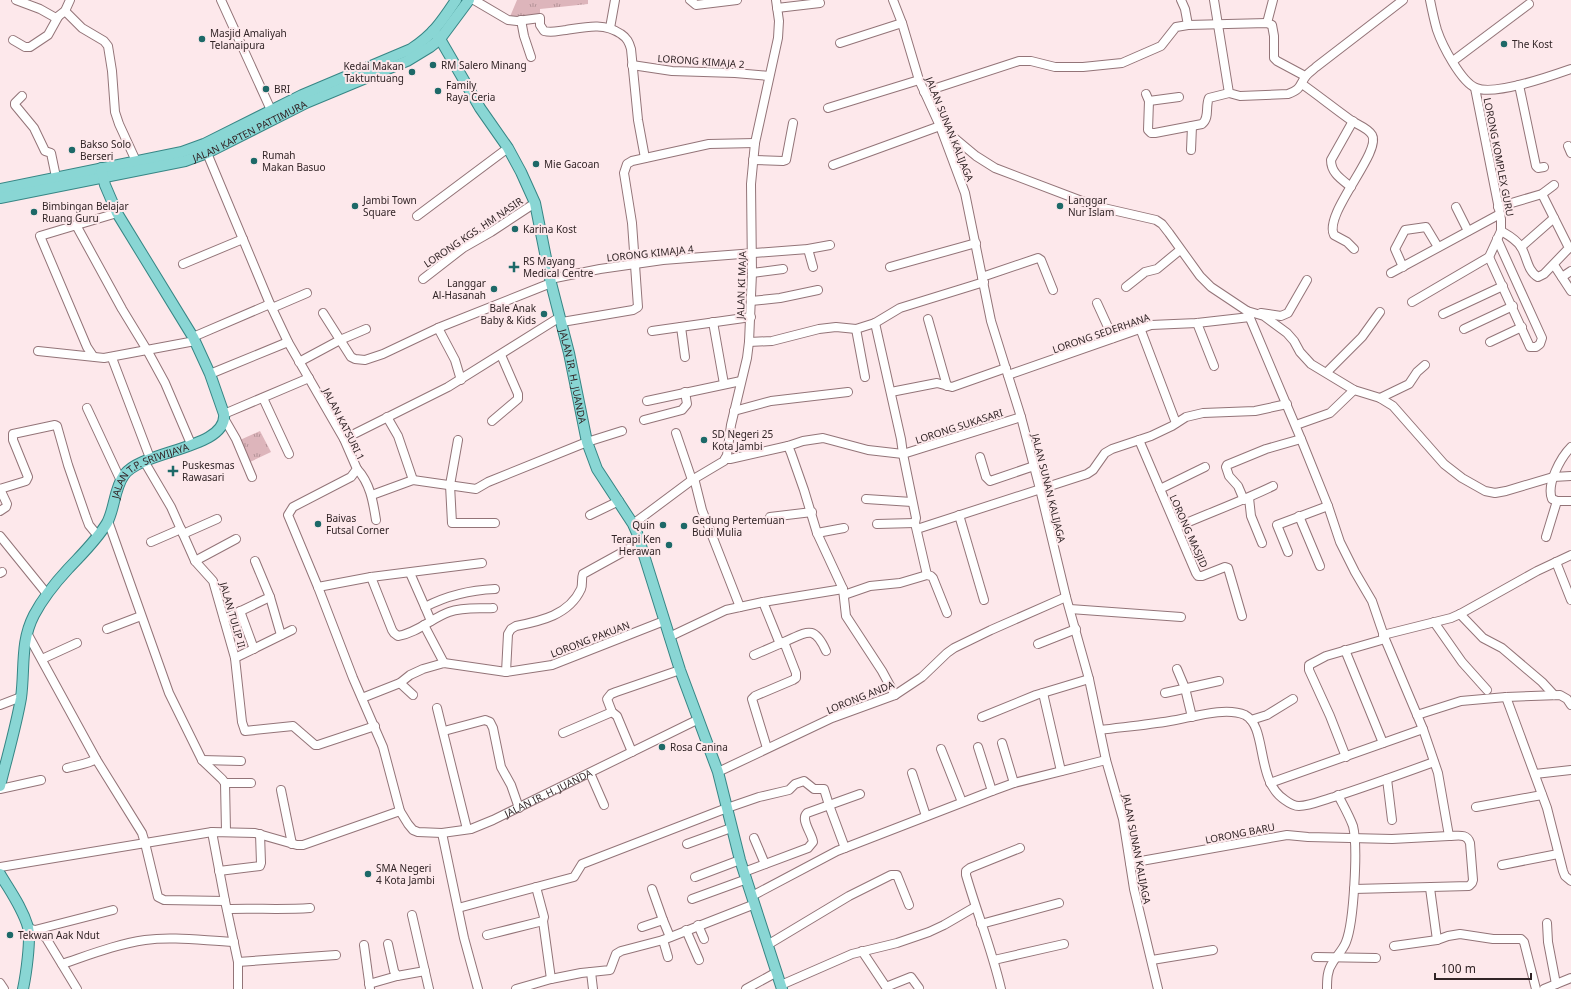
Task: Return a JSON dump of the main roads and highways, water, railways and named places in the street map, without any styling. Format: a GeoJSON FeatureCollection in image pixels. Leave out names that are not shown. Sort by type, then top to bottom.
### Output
{"type":"FeatureCollection","features":[{"type":"Feature","properties":{"kind":"main road","name":"JALAN KAPTEN PATTIMURA"},"geometry":{"type":"LineString","coordinates":[[0,189],[56,177],[102,173],[185,161],[207,153],[306,104],[407,61],[430,47],[456,0]]}},
{"type":"Feature","properties":{"kind":"main road","name":"JALAN KAPTEN PATTIMURA"},"geometry":{"type":"LineString","coordinates":[[0,198],[102,173],[136,161],[182,152],[204,144],[302,95],[411,49],[425,40],[437,35],[469,0]]}},
{"type":"Feature","properties":{"kind":"main road","name":"JALAN IR. H. JUANDA"},"geometry":{"type":"LineString","coordinates":[[437,35],[480,108],[508,148],[535,202],[551,281],[561,319],[588,442],[597,469],[633,524],[669,638],[718,772],[740,860],[782,987]]}},
{"type":"Feature","properties":{"kind":"main road","name":"JALAN T.P. SRIWIJAYA"},"geometry":{"type":"LineString","coordinates":[[0,788],[21,697],[24,645],[34,615],[47,594],[68,569],[89,548],[108,521],[120,481],[129,469],[147,460],[216,433],[220,429],[224,417],[210,374],[194,339],[118,214],[102,173]]}},
{"type":"Feature","properties":{"kind":"main road"},"geometry":{"type":"LineString","coordinates":[[0,874],[32,929],[29,937],[24,989]]}},
{"type":"Feature","properties":{"kind":"place","name":"Masjid Amaliyah Telanaipura"},"geometry":{"type":"Point","coordinates":[202,39]}},
{"type":"Feature","properties":{"kind":"place","name":"The Kost"},"geometry":{"type":"Point","coordinates":[1504,44]}},
{"type":"Feature","properties":{"kind":"place","name":"RM Salero Minang"},"geometry":{"type":"Point","coordinates":[433,65]}},
{"type":"Feature","properties":{"kind":"place","name":"Kedai Makan Taktuntuang"},"geometry":{"type":"Point","coordinates":[412,72]}},
{"type":"Feature","properties":{"kind":"place","name":"BRI"},"geometry":{"type":"Point","coordinates":[266,89]}},
{"type":"Feature","properties":{"kind":"place","name":"Family Raya Ceria"},"geometry":{"type":"Point","coordinates":[438,91]}},
{"type":"Feature","properties":{"kind":"place","name":"Bakso Solo Berseri"},"geometry":{"type":"Point","coordinates":[72,150]}},
{"type":"Feature","properties":{"kind":"place","name":"Rumah Makan Basuo"},"geometry":{"type":"Point","coordinates":[254,161]}},
{"type":"Feature","properties":{"kind":"place","name":"Mie Gacoan"},"geometry":{"type":"Point","coordinates":[536,164]}},
{"type":"Feature","properties":{"kind":"place","name":"Jambi Town Square"},"geometry":{"type":"Point","coordinates":[355,206]}},
{"type":"Feature","properties":{"kind":"place","name":"Langgar Nur Islam"},"geometry":{"type":"Point","coordinates":[1060,206]}},
{"type":"Feature","properties":{"kind":"place","name":"Bimbingan Belajar Ruang Guru"},"geometry":{"type":"Point","coordinates":[34,212]}},
{"type":"Feature","properties":{"kind":"place","name":"Karina Kost"},"geometry":{"type":"Point","coordinates":[515,229]}},
{"type":"Feature","properties":{"kind":"place","name":"RS Mayang Medical Centre"},"geometry":{"type":"Point","coordinates":[514,267]}},
{"type":"Feature","properties":{"kind":"place","name":"Langgar Al-Hasanah"},"geometry":{"type":"Point","coordinates":[494,289]}},
{"type":"Feature","properties":{"kind":"place","name":"Bale Anak Baby & Kids"},"geometry":{"type":"Point","coordinates":[544,314]}},
{"type":"Feature","properties":{"kind":"place","name":"SD Negeri 25 Kota Jambi"},"geometry":{"type":"Point","coordinates":[704,440]}},
{"type":"Feature","properties":{"kind":"place","name":"Puskesmas Rawasari"},"geometry":{"type":"Point","coordinates":[173,471]}},
{"type":"Feature","properties":{"kind":"place","name":"Baivas Futsal Corner"},"geometry":{"type":"Point","coordinates":[318,524]}},
{"type":"Feature","properties":{"kind":"place","name":"Quin"},"geometry":{"type":"Point","coordinates":[663,525]}},
{"type":"Feature","properties":{"kind":"place","name":"Gedung Pertemuan Budi Mulia"},"geometry":{"type":"Point","coordinates":[684,526]}},
{"type":"Feature","properties":{"kind":"place","name":"Terapi Ken Herawan"},"geometry":{"type":"Point","coordinates":[669,545]}},
{"type":"Feature","properties":{"kind":"place","name":"Rosa Canina"},"geometry":{"type":"Point","coordinates":[662,747]}},
{"type":"Feature","properties":{"kind":"place","name":"SMA Negeri 4 Kota Jambi"},"geometry":{"type":"Point","coordinates":[368,874]}},
{"type":"Feature","properties":{"kind":"place","name":"Tekwan Aak Ndut"},"geometry":{"type":"Point","coordinates":[10,935]}}]}
